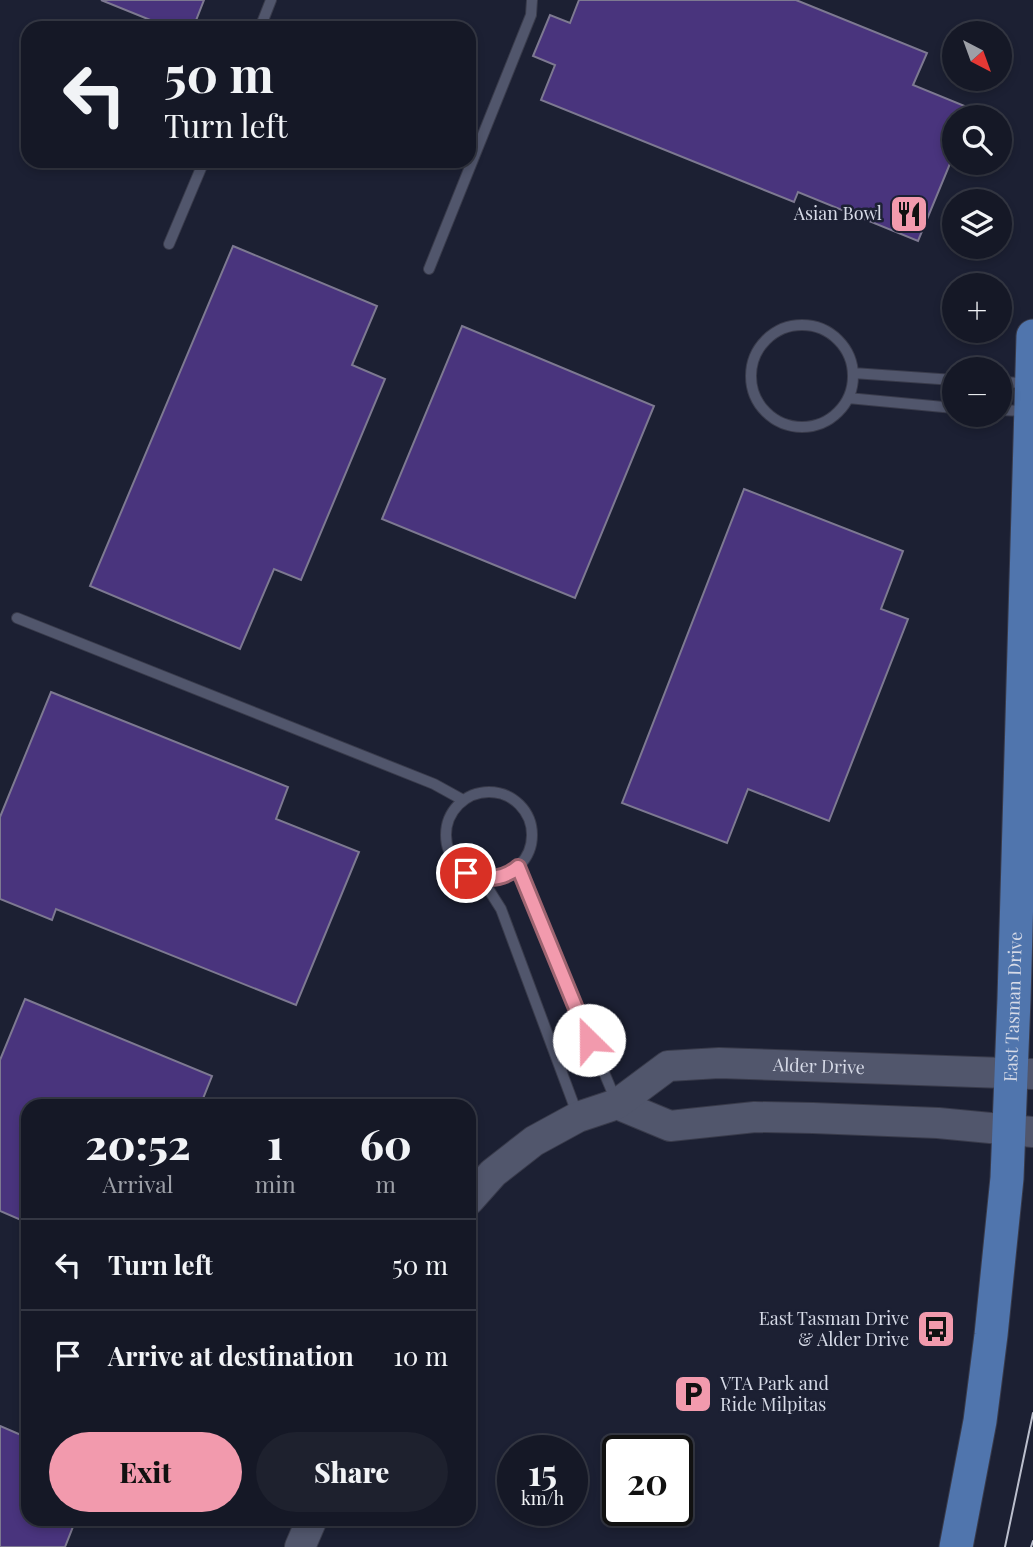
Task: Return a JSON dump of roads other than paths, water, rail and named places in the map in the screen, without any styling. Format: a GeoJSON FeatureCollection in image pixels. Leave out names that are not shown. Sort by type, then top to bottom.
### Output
{"type":"FeatureCollection","features":[{"type":"Feature","properties":{"kind":"main road","name":"East Tasman Drive"},"geometry":{"type":"LineString","coordinates":[[956,1547],[978,1434],[1007,1178],[1021,1130],[1015,396],[1033,336]]}},
{"type":"Feature","properties":{"kind":"street","name":"Alder Drive"},"geometry":{"type":"LineString","coordinates":[[476,1192],[494,1173],[534,1141],[578,1117],[617,1104],[668,1066],[719,1063],[1022,1074]]}},
{"type":"Feature","properties":{"kind":"street"},"geometry":{"type":"LineString","coordinates":[[617,1104],[670,1126],[755,1117],[938,1123],[1021,1130]]}},
{"type":"Feature","properties":{"kind":"street"},"geometry":{"type":"LineString","coordinates":[[300,1547],[309,1526]]}},
{"type":"Feature","properties":{"kind":"lane"},"geometry":{"type":"LineString","coordinates":[[263,21],[271,0]]}},
{"type":"Feature","properties":{"kind":"lane"},"geometry":{"type":"LineString","coordinates":[[476,152],[531,15],[532,0]]}},
{"type":"Feature","properties":{"kind":"lane"},"geometry":{"type":"LineString","coordinates":[[169,244],[201,168]]}},
{"type":"Feature","properties":{"kind":"lane"},"geometry":{"type":"LineString","coordinates":[[429,269],[470,168]]}},
{"type":"Feature","properties":{"kind":"lane"},"geometry":{"type":"LineString","coordinates":[[799,324],[819,327],[836,337],[849,354],[853,373],[848,398],[840,411],[824,423],[804,428],[784,425],[767,415],[755,399],[750,379],[753,359],[763,342],[779,329],[799,324]]}},
{"type":"Feature","properties":{"kind":"lane"},"geometry":{"type":"LineString","coordinates":[[853,373],[942,379]]}},
{"type":"Feature","properties":{"kind":"lane"},"geometry":{"type":"LineString","coordinates":[[848,398],[942,407]]}},
{"type":"Feature","properties":{"kind":"lane"},"geometry":{"type":"LineString","coordinates":[[16,618],[434,784],[463,800]]}},
{"type":"Feature","properties":{"kind":"lane"},"geometry":{"type":"LineString","coordinates":[[495,792],[512,797],[524,809],[531,824],[532,842],[526,858],[518,867],[499,878],[482,879],[466,873],[453,862],[446,846],[445,829],[451,812],[463,800],[478,793],[495,792]]}},
{"type":"Feature","properties":{"kind":"lane"},"geometry":{"type":"LineString","coordinates":[[518,867],[617,1104]]}},
{"type":"Feature","properties":{"kind":"lane"},"geometry":{"type":"LineString","coordinates":[[482,879],[501,909],[578,1117]]}},
{"type":"Feature","properties":{"kind":"tram line"},"geometry":{"type":"LineString","coordinates":[[1005,1547],[1033,1413]]}},
{"type":"Feature","properties":{"kind":"tram line"},"geometry":{"type":"LineString","coordinates":[[1031,1547],[1033,1541]]}},
{"type":"Feature","properties":{"kind":"place","name":"Asian Bowl"},"geometry":{"type":"Point","coordinates":[909,214]}},
{"type":"Feature","properties":{"kind":"place","name":"East Tasman Drive & Alder Drive"},"geometry":{"type":"Point","coordinates":[936,1329]}},
{"type":"Feature","properties":{"kind":"place","name":"VTA Park and Ride Milpitas"},"geometry":{"type":"Point","coordinates":[693,1394]}}]}
